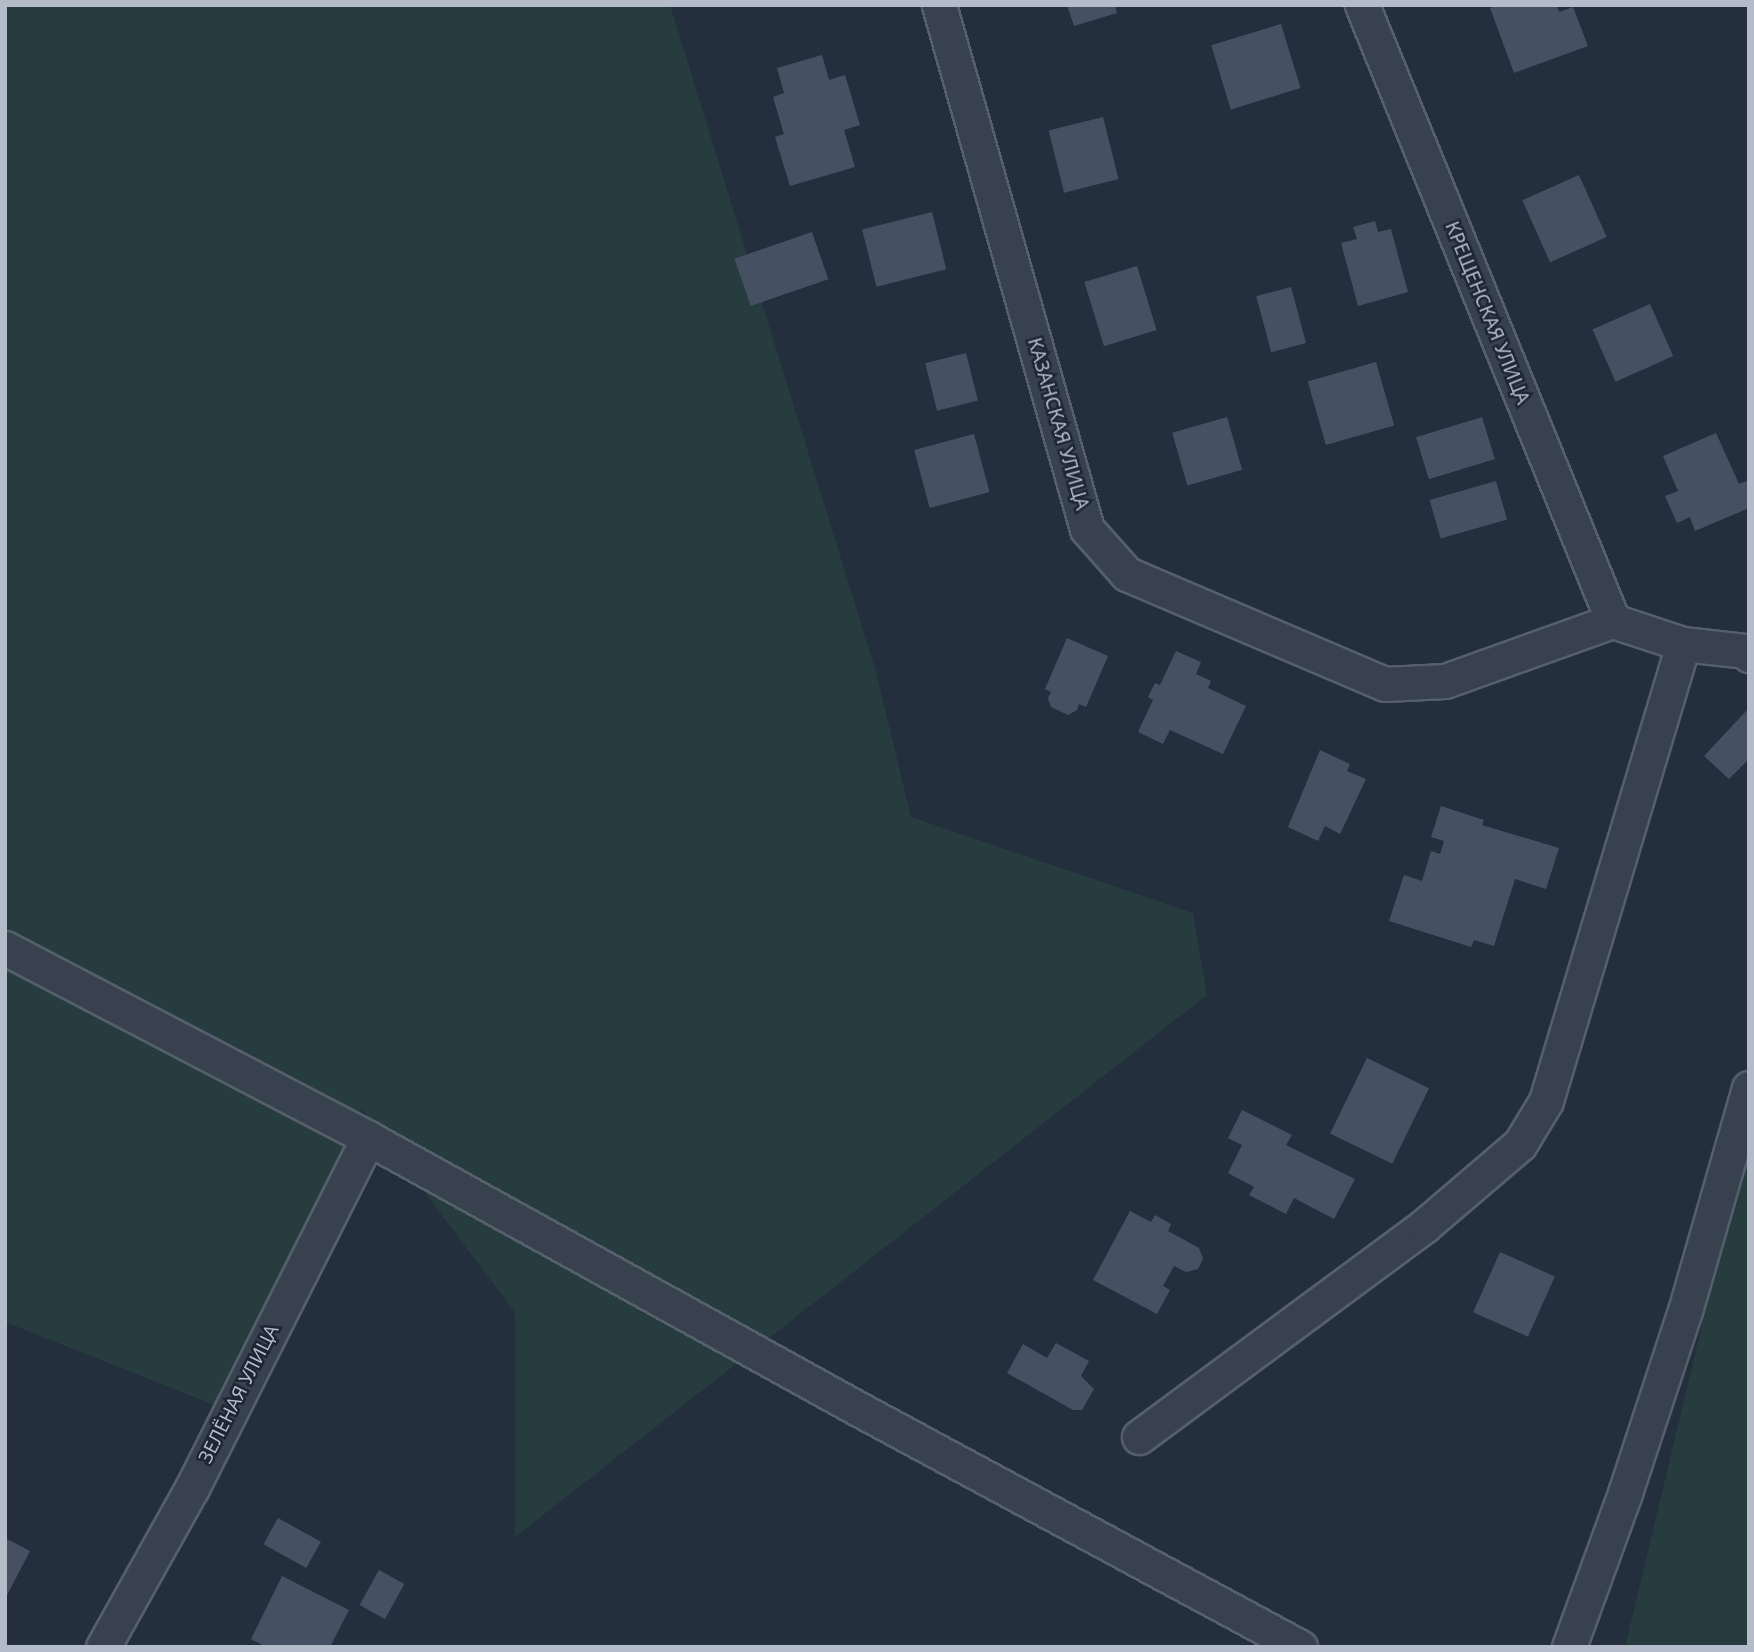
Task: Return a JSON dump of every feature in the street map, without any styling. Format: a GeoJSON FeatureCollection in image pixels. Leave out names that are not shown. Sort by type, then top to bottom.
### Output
{"type":"FeatureCollection","features":[{"type":"Feature","properties":{"kind":"street","name":"КАЗАНСКАЯ УЛИЦА"},"geometry":{"type":"LineString","coordinates":[[939,5],[1087,529],[1127,574],[1385,684],[1445,681],[1613,621]]}},
{"type":"Feature","properties":{"kind":"street","name":"КРЕЩЕНСКАЯ УЛИЦА"},"geometry":{"type":"LineString","coordinates":[[1362,5],[1613,621]]}},
{"type":"Feature","properties":{"kind":"street"},"geometry":{"type":"LineString","coordinates":[[1613,621],[1684,644],[1745,651],[1749,655]]}},
{"type":"Feature","properties":{"kind":"street"},"geometry":{"type":"LineString","coordinates":[[1139,1437],[1424,1226],[1520,1144],[1546,1101],[1684,644]]}},
{"type":"Feature","properties":{"kind":"street"},"geometry":{"type":"LineString","coordinates":[[5,948],[368,1138],[853,1406],[1300,1647]]}},
{"type":"Feature","properties":{"kind":"street"},"geometry":{"type":"LineString","coordinates":[[1569,1647],[1625,1493],[1685,1311],[1749,1088]]}},
{"type":"Feature","properties":{"kind":"street","name":"ЗЕЛЁНАЯ УЛИЦА"},"geometry":{"type":"LineString","coordinates":[[103,1647],[192,1488],[368,1138]]}},
{"type":"Feature","properties":{"kind":"green space"},"geometry":{"type":"Polygon","coordinates":[[[5,5],[670,5],[876,672],[911,817],[1193,913],[1207,995],[515,1537],[515,1313],[362,1109],[237,1414],[5,1322],[5,5]]]}},
{"type":"Feature","properties":{"kind":"green space"},"geometry":{"type":"Polygon","coordinates":[[[1749,1144],[1749,1647],[1625,1647],[1739,1171],[1749,1144]]]}},
{"type":"Feature","properties":{"kind":"building"},"geometry":{"type":"Polygon","coordinates":[[[1067,5],[1115,5],[1117,13],[1074,26],[1067,5]]]}},
{"type":"Feature","properties":{"kind":"building"},"geometry":{"type":"Polygon","coordinates":[[[1498,5],[1557,5],[1559,12],[1573,7],[1588,46],[1514,73],[1490,8],[1498,5]]]}},
{"type":"Feature","properties":{"kind":"building"},"geometry":{"type":"Polygon","coordinates":[[[1281,24],[1301,88],[1231,109],[1211,45],[1281,24]]]}},
{"type":"Feature","properties":{"kind":"building"},"geometry":{"type":"Polygon","coordinates":[[[822,55],[829,80],[845,75],[860,125],[844,130],[855,167],[790,186],[775,137],[784,134],[773,97],[784,93],[777,68],[822,55]]]}},
{"type":"Feature","properties":{"kind":"building"},"geometry":{"type":"Polygon","coordinates":[[[1103,117],[1118,179],[1064,193],[1049,131],[1103,117]]]}},
{"type":"Feature","properties":{"kind":"building"},"geometry":{"type":"Polygon","coordinates":[[[1579,175],[1607,237],[1550,262],[1522,200],[1579,175]]]}},
{"type":"Feature","properties":{"kind":"building"},"geometry":{"type":"Polygon","coordinates":[[[932,212],[946,269],[876,287],[862,229],[932,212]]]}},
{"type":"Feature","properties":{"kind":"building"},"geometry":{"type":"Polygon","coordinates":[[[1375,221],[1378,232],[1391,229],[1408,292],[1358,306],[1341,243],[1357,239],[1353,227],[1375,221]]]}},
{"type":"Feature","properties":{"kind":"building"},"geometry":{"type":"Polygon","coordinates":[[[812,232],[828,279],[751,306],[734,259],[812,232]]]}},
{"type":"Feature","properties":{"kind":"building"},"geometry":{"type":"Polygon","coordinates":[[[1137,266],[1157,330],[1104,346],[1084,282],[1137,266]]]}},
{"type":"Feature","properties":{"kind":"building"},"geometry":{"type":"Polygon","coordinates":[[[1291,287],[1306,343],[1271,352],[1256,296],[1291,287]]]}},
{"type":"Feature","properties":{"kind":"building"},"geometry":{"type":"Polygon","coordinates":[[[1650,304],[1673,356],[1616,382],[1592,330],[1650,304]]]}},
{"type":"Feature","properties":{"kind":"building"},"geometry":{"type":"Polygon","coordinates":[[[966,353],[978,401],[937,411],[925,363],[966,353]]]}},
{"type":"Feature","properties":{"kind":"building"},"geometry":{"type":"Polygon","coordinates":[[[1376,362],[1394,425],[1326,445],[1308,382],[1376,362]]]}},
{"type":"Feature","properties":{"kind":"building"},"geometry":{"type":"Polygon","coordinates":[[[1227,417],[1242,470],[1187,486],[1172,433],[1227,417]]]}},
{"type":"Feature","properties":{"kind":"building"},"geometry":{"type":"Polygon","coordinates":[[[1482,417],[1495,459],[1429,479],[1416,437],[1482,417]]]}},
{"type":"Feature","properties":{"kind":"building"},"geometry":{"type":"Polygon","coordinates":[[[1716,433],[1739,484],[1749,480],[1749,508],[1695,531],[1690,517],[1677,523],[1665,496],[1678,491],[1663,456],[1716,433]]]}},
{"type":"Feature","properties":{"kind":"building"},"geometry":{"type":"Polygon","coordinates":[[[974,434],[990,492],[930,508],[914,450],[974,434]]]}},
{"type":"Feature","properties":{"kind":"building"},"geometry":{"type":"Polygon","coordinates":[[[1496,481],[1507,519],[1441,538],[1430,500],[1496,481]]]}},
{"type":"Feature","properties":{"kind":"building"},"geometry":{"type":"Polygon","coordinates":[[[1067,638],[1108,656],[1086,707],[1079,704],[1077,710],[1068,715],[1051,707],[1048,698],[1051,692],[1045,689],[1067,638]]]}},
{"type":"Feature","properties":{"kind":"building"},"geometry":{"type":"Polygon","coordinates":[[[1176,651],[1201,662],[1196,674],[1211,681],[1208,688],[1246,706],[1223,754],[1170,730],[1163,744],[1138,732],[1153,700],[1148,697],[1155,683],[1160,685],[1176,651]]]}},
{"type":"Feature","properties":{"kind":"building"},"geometry":{"type":"Polygon","coordinates":[[[1749,708],[1749,759],[1729,779],[1704,756],[1749,708]]]}},
{"type":"Feature","properties":{"kind":"building"},"geometry":{"type":"Polygon","coordinates":[[[1320,750],[1350,764],[1347,771],[1366,779],[1340,834],[1325,826],[1318,841],[1288,827],[1320,750]]]}},
{"type":"Feature","properties":{"kind":"building"},"geometry":{"type":"Polygon","coordinates":[[[1441,806],[1484,820],[1482,825],[1559,848],[1546,889],[1515,879],[1494,946],[1474,940],[1471,947],[1389,921],[1404,875],[1422,881],[1431,851],[1440,854],[1444,841],[1431,837],[1441,806]]]}},
{"type":"Feature","properties":{"kind":"building"},"geometry":{"type":"Polygon","coordinates":[[[1367,1058],[1429,1088],[1392,1164],[1330,1133],[1367,1058]]]}},
{"type":"Feature","properties":{"kind":"building"},"geometry":{"type":"Polygon","coordinates":[[[1242,1110],[1292,1135],[1286,1145],[1355,1179],[1334,1219],[1294,1198],[1286,1214],[1249,1195],[1254,1187],[1228,1173],[1242,1145],[1228,1138],[1242,1110]]]}},
{"type":"Feature","properties":{"kind":"building"},"geometry":{"type":"Polygon","coordinates":[[[1130,1211],[1151,1222],[1155,1215],[1171,1224],[1168,1231],[1199,1248],[1203,1259],[1198,1269],[1186,1272],[1174,1266],[1163,1286],[1170,1290],[1157,1314],[1093,1280],[1130,1211]]]}},
{"type":"Feature","properties":{"kind":"building"},"geometry":{"type":"Polygon","coordinates":[[[1500,1252],[1555,1276],[1528,1337],[1473,1312],[1500,1252]]]}},
{"type":"Feature","properties":{"kind":"building"},"geometry":{"type":"Polygon","coordinates":[[[1056,1343],[1089,1361],[1081,1376],[1094,1389],[1082,1410],[1073,1410],[1007,1373],[1023,1344],[1047,1358],[1056,1343]]]}},
{"type":"Feature","properties":{"kind":"building"},"geometry":{"type":"Polygon","coordinates":[[[278,1518],[321,1542],[306,1568],[263,1544],[278,1518]]]}},
{"type":"Feature","properties":{"kind":"building"},"geometry":{"type":"Polygon","coordinates":[[[5,1538],[30,1551],[5,1599],[5,1538]]]}},
{"type":"Feature","properties":{"kind":"building"},"geometry":{"type":"Polygon","coordinates":[[[379,1570],[404,1584],[385,1619],[360,1605],[379,1570]]]}},
{"type":"Feature","properties":{"kind":"building"},"geometry":{"type":"Polygon","coordinates":[[[282,1576],[349,1610],[330,1647],[266,1647],[251,1639],[282,1576]]]}}]}
